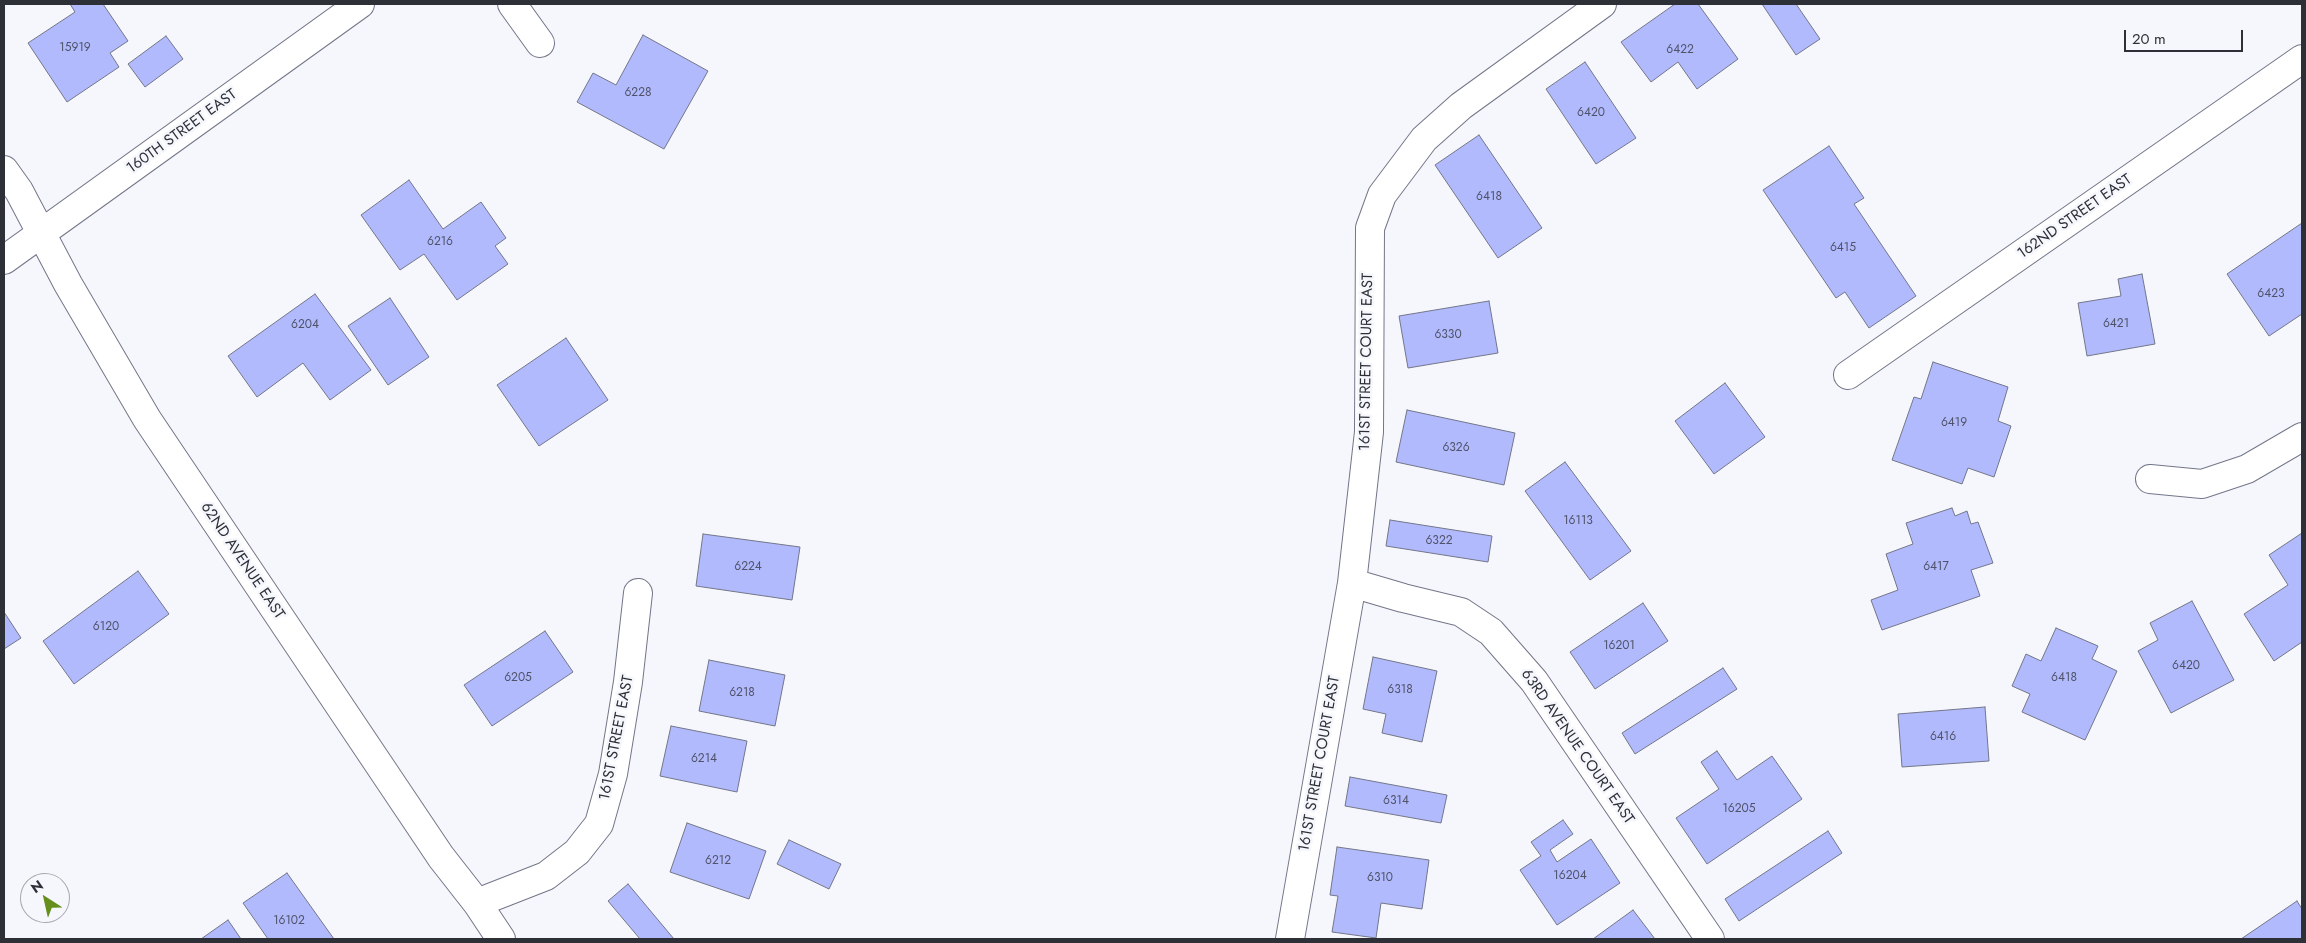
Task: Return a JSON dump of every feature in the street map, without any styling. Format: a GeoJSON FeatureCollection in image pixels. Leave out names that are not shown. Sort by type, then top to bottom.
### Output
{"type":"FeatureCollection","features":[{"type":"Feature","properties":{"kind":"street","name":"160TH STREET EAST"},"geometry":{"type":"LineString","coordinates":[[4,260],[360,4]]}},
{"type":"Feature","properties":{"kind":"street"},"geometry":{"type":"LineString","coordinates":[[512,4],[540,43]]}},
{"type":"Feature","properties":{"kind":"street","name":"161ST STREET COURT EAST"},"geometry":{"type":"LineString","coordinates":[[1290,939],[1352,583],[1369,432],[1370,228],[1382,195],[1400,167],[1424,139],[1453,113],[1602,4]]}},
{"type":"Feature","properties":{"kind":"street","name":"162ND STREET EAST"},"geometry":{"type":"LineString","coordinates":[[1848,375],[2302,59]]}},
{"type":"Feature","properties":{"kind":"street","name":"62ND AVENUE EAST"},"geometry":{"type":"LineString","coordinates":[[4,170],[19,191],[68,284],[147,419],[441,857],[477,903],[501,939]]}},
{"type":"Feature","properties":{"kind":"street"},"geometry":{"type":"LineString","coordinates":[[2150,479],[2202,484],[2247,469],[2302,437]]}},
{"type":"Feature","properties":{"kind":"street","name":"63RD AVENUE COURT EAST"},"geometry":{"type":"LineString","coordinates":[[1352,583],[1461,612],[1492,632],[1534,681],[1710,939]]}},
{"type":"Feature","properties":{"kind":"street","name":"161ST STREET EAST"},"geometry":{"type":"LineString","coordinates":[[477,903],[546,876],[577,852],[599,824],[613,774],[628,682],[638,593]]}},
{"type":"Feature","properties":{"kind":"building"},"geometry":{"type":"Polygon","coordinates":[[[70,4],[103,4],[128,41],[110,53],[119,67],[67,102],[28,43],[75,12],[70,4]]]}},
{"type":"Feature","properties":{"kind":"building"},"geometry":{"type":"Polygon","coordinates":[[[1675,4],[1698,4],[1738,59],[1697,89],[1678,62],[1651,82],[1621,42],[1675,4]]]}},
{"type":"Feature","properties":{"kind":"building"},"geometry":{"type":"Polygon","coordinates":[[[1762,4],[1796,4],[1820,39],[1796,55],[1762,4]]]}},
{"type":"Feature","properties":{"kind":"building"},"geometry":{"type":"Polygon","coordinates":[[[643,35],[708,71],[664,149],[577,102],[593,73],[616,85],[643,35]]]}},
{"type":"Feature","properties":{"kind":"building"},"geometry":{"type":"Polygon","coordinates":[[[166,36],[183,59],[145,87],[128,64],[166,36]]]}},
{"type":"Feature","properties":{"kind":"building"},"geometry":{"type":"Polygon","coordinates":[[[1585,62],[1636,138],[1596,164],[1546,89],[1585,62]]]}},
{"type":"Feature","properties":{"kind":"building"},"geometry":{"type":"Polygon","coordinates":[[[1479,135],[1542,228],[1498,258],[1435,165],[1479,135]]]}},
{"type":"Feature","properties":{"kind":"building"},"geometry":{"type":"Polygon","coordinates":[[[1829,146],[1864,198],[1854,204],[1916,296],[1869,328],[1845,292],[1836,298],[1763,190],[1829,146]]]}},
{"type":"Feature","properties":{"kind":"building"},"geometry":{"type":"Polygon","coordinates":[[[409,180],[443,229],[481,202],[506,238],[495,246],[508,264],[457,300],[424,254],[400,270],[361,215],[409,180]]]}},
{"type":"Feature","properties":{"kind":"building"},"geometry":{"type":"Polygon","coordinates":[[[2302,223],[2302,314],[2269,336],[2227,274],[2302,223]]]}},
{"type":"Feature","properties":{"kind":"building"},"geometry":{"type":"Polygon","coordinates":[[[2142,274],[2155,344],[2087,356],[2078,303],[2121,296],[2118,279],[2142,274]]]}},
{"type":"Feature","properties":{"kind":"building"},"geometry":{"type":"Polygon","coordinates":[[[315,294],[371,370],[330,400],[303,363],[257,397],[228,356],[315,294]]]}},
{"type":"Feature","properties":{"kind":"building"},"geometry":{"type":"Polygon","coordinates":[[[390,298],[429,357],[388,385],[348,326],[390,298]]]}},
{"type":"Feature","properties":{"kind":"building"},"geometry":{"type":"Polygon","coordinates":[[[1489,301],[1498,353],[1408,368],[1399,316],[1489,301]]]}},
{"type":"Feature","properties":{"kind":"building"},"geometry":{"type":"Polygon","coordinates":[[[566,338],[608,400],[539,446],[497,385],[566,338]]]}},
{"type":"Feature","properties":{"kind":"building"},"geometry":{"type":"Polygon","coordinates":[[[1933,362],[2008,387],[1998,421],[2011,426],[1994,477],[1968,468],[1962,484],[1892,460],[1914,397],[1921,399],[1933,362]]]}},
{"type":"Feature","properties":{"kind":"building"},"geometry":{"type":"Polygon","coordinates":[[[1725,383],[1765,437],[1714,474],[1675,421],[1725,383]]]}},
{"type":"Feature","properties":{"kind":"building"},"geometry":{"type":"Polygon","coordinates":[[[1407,410],[1515,433],[1504,485],[1396,462],[1407,410]]]}},
{"type":"Feature","properties":{"kind":"building"},"geometry":{"type":"Polygon","coordinates":[[[1565,462],[1631,551],[1590,580],[1525,491],[1565,462]]]}},
{"type":"Feature","properties":{"kind":"building"},"geometry":{"type":"Polygon","coordinates":[[[1952,508],[1955,516],[1967,511],[1971,524],[1978,522],[1993,563],[1971,570],[1980,596],[1882,630],[1871,600],[1898,590],[1886,554],[1913,544],[1906,523],[1952,508]]]}},
{"type":"Feature","properties":{"kind":"building"},"geometry":{"type":"Polygon","coordinates":[[[1390,520],[1492,536],[1488,562],[1386,546],[1390,520]]]}},
{"type":"Feature","properties":{"kind":"building"},"geometry":{"type":"Polygon","coordinates":[[[2302,533],[2302,642],[2274,661],[2244,614],[2288,585],[2269,555],[2302,533]]]}},
{"type":"Feature","properties":{"kind":"building"},"geometry":{"type":"Polygon","coordinates":[[[703,534],[800,547],[792,600],[696,586],[703,534]]]}},
{"type":"Feature","properties":{"kind":"building"},"geometry":{"type":"Polygon","coordinates":[[[138,571],[169,614],[74,684],[43,641],[138,571]]]}},
{"type":"Feature","properties":{"kind":"building"},"geometry":{"type":"Polygon","coordinates":[[[2192,601],[2234,680],[2171,713],[2138,651],[2158,640],[2150,623],[2192,601]]]}},
{"type":"Feature","properties":{"kind":"building"},"geometry":{"type":"Polygon","coordinates":[[[1643,603],[1668,641],[1595,689],[1570,652],[1643,603]]]}},
{"type":"Feature","properties":{"kind":"building"},"geometry":{"type":"Polygon","coordinates":[[[4,612],[21,638],[4,649],[4,612]]]}},
{"type":"Feature","properties":{"kind":"building"},"geometry":{"type":"Polygon","coordinates":[[[2056,628],[2098,646],[2092,659],[2117,671],[2085,740],[2022,712],[2030,694],[2012,686],[2026,654],[2041,661],[2056,628]]]}},
{"type":"Feature","properties":{"kind":"building"},"geometry":{"type":"Polygon","coordinates":[[[545,631],[573,672],[492,726],[464,685],[545,631]]]}},
{"type":"Feature","properties":{"kind":"building"},"geometry":{"type":"Polygon","coordinates":[[[1373,657],[1437,671],[1422,742],[1382,733],[1386,714],[1363,709],[1373,657]]]}},
{"type":"Feature","properties":{"kind":"building"},"geometry":{"type":"Polygon","coordinates":[[[709,660],[785,675],[775,726],[699,711],[709,660]]]}},
{"type":"Feature","properties":{"kind":"building"},"geometry":{"type":"Polygon","coordinates":[[[1723,668],[1737,689],[1635,754],[1622,733],[1723,668]]]}},
{"type":"Feature","properties":{"kind":"building"},"geometry":{"type":"Polygon","coordinates":[[[1985,707],[1989,761],[1902,767],[1898,714],[1985,707]]]}},
{"type":"Feature","properties":{"kind":"building"},"geometry":{"type":"Polygon","coordinates":[[[671,726],[747,741],[737,792],[660,776],[671,726]]]}},
{"type":"Feature","properties":{"kind":"building"},"geometry":{"type":"Polygon","coordinates":[[[1717,751],[1737,780],[1772,756],[1802,799],[1707,864],[1676,818],[1719,789],[1701,762],[1717,751]]]}},
{"type":"Feature","properties":{"kind":"building"},"geometry":{"type":"Polygon","coordinates":[[[1350,777],[1447,795],[1441,823],[1345,806],[1350,777]]]}},
{"type":"Feature","properties":{"kind":"building"},"geometry":{"type":"Polygon","coordinates":[[[1563,820],[1573,834],[1550,850],[1557,862],[1591,839],[1620,883],[1557,925],[1520,870],[1541,856],[1531,842],[1563,820]]]}},
{"type":"Feature","properties":{"kind":"building"},"geometry":{"type":"Polygon","coordinates":[[[687,823],[766,851],[749,899],[670,872],[687,823]]]}},
{"type":"Feature","properties":{"kind":"building"},"geometry":{"type":"Polygon","coordinates":[[[1828,831],[1842,853],[1739,921],[1725,899],[1828,831]]]}},
{"type":"Feature","properties":{"kind":"building"},"geometry":{"type":"Polygon","coordinates":[[[789,840],[841,864],[829,889],[777,864],[789,840]]]}},
{"type":"Feature","properties":{"kind":"building"},"geometry":{"type":"Polygon","coordinates":[[[1337,847],[1429,860],[1422,909],[1381,903],[1376,938],[1332,932],[1338,896],[1330,895],[1337,847]]]}},
{"type":"Feature","properties":{"kind":"building"},"geometry":{"type":"Polygon","coordinates":[[[287,873],[334,939],[268,939],[243,903],[287,873]]]}},
{"type":"Feature","properties":{"kind":"building"},"geometry":{"type":"Polygon","coordinates":[[[628,884],[674,939],[640,939],[608,901],[628,884]]]}},
{"type":"Feature","properties":{"kind":"building"},"geometry":{"type":"Polygon","coordinates":[[[2297,901],[2302,909],[2302,939],[2241,939],[2297,901]]]}},
{"type":"Feature","properties":{"kind":"building"},"geometry":{"type":"Polygon","coordinates":[[[1633,910],[1655,939],[1593,939],[1633,910]]]}},
{"type":"Feature","properties":{"kind":"building"},"geometry":{"type":"Polygon","coordinates":[[[228,920],[241,939],[201,939],[228,920]]]}}]}
